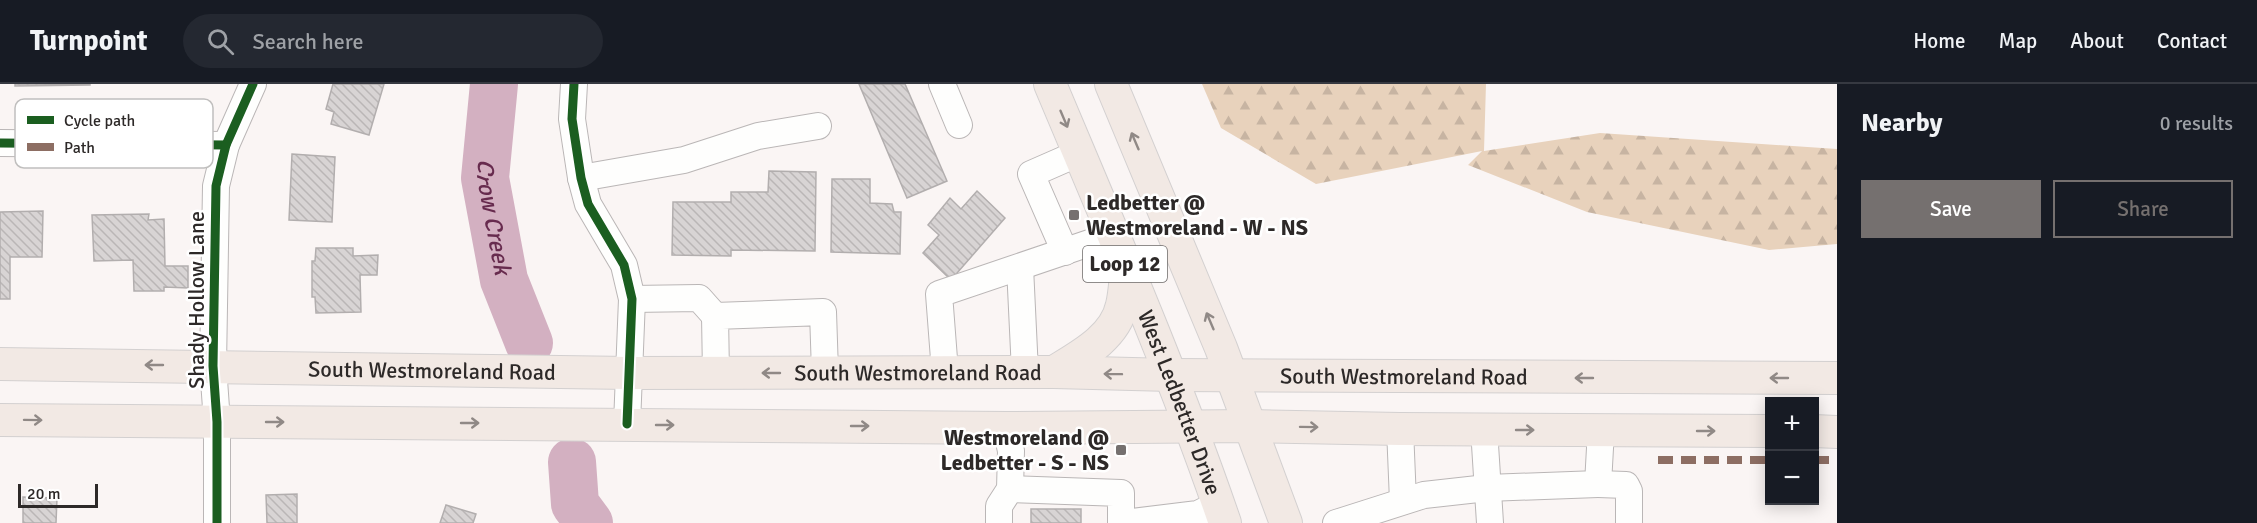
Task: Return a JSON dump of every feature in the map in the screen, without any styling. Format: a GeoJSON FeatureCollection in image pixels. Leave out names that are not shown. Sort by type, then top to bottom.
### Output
{"type":"FeatureCollection","features":[{"type":"Feature","properties":{"kind":"main road","name":"West Ledbetter Drive"},"geometry":{"type":"LineString","coordinates":[[1050,84],[1171,375],[1221,513]]}},
{"type":"Feature","properties":{"kind":"main road","name":"Loop 12"},"geometry":{"type":"LineString","coordinates":[[1111,84],[1232,375],[1286,523]]}},
{"type":"Feature","properties":{"kind":"main road"},"geometry":{"type":"LineString","coordinates":[[1040,372],[1098,343],[1110,329],[1122,307],[1127,267]]}},
{"type":"Feature","properties":{"kind":"main road","name":"South Westmoreland Road"},"geometry":{"type":"LineString","coordinates":[[0,364],[629,373],[1040,372],[1171,375],[1837,378]]}},
{"type":"Feature","properties":{"kind":"main road"},"geometry":{"type":"LineString","coordinates":[[0,420],[1765,431]]}},
{"type":"Feature","properties":{"kind":"main road"},"geometry":{"type":"LineString","coordinates":[[1819,431],[1837,432]]}},
{"type":"Feature","properties":{"kind":"street","name":"Shady Hollow Lane"},"geometry":{"type":"LineString","coordinates":[[217,523],[217,422],[213,366],[216,186],[226,145],[253,84]]}},
{"type":"Feature","properties":{"kind":"street"},"geometry":{"type":"LineString","coordinates":[[573,84],[572,118],[581,178],[588,204],[624,265],[632,299],[627,424]]}},
{"type":"Feature","properties":{"kind":"street"},"geometry":{"type":"LineString","coordinates":[[942,84],[959,125]]}},
{"type":"Feature","properties":{"kind":"street"},"geometry":{"type":"LineString","coordinates":[[581,178],[684,160],[758,136],[818,126]]}},
{"type":"Feature","properties":{"kind":"street"},"geometry":{"type":"LineString","coordinates":[[0,143],[15,143]]}},
{"type":"Feature","properties":{"kind":"street"},"geometry":{"type":"LineString","coordinates":[[213,145],[226,145]]}},
{"type":"Feature","properties":{"kind":"street"},"geometry":{"type":"LineString","coordinates":[[1065,252],[1031,174],[1079,153]]}},
{"type":"Feature","properties":{"kind":"street"},"geometry":{"type":"LineString","coordinates":[[945,372],[939,294],[1113,235]]}},
{"type":"Feature","properties":{"kind":"street"},"geometry":{"type":"LineString","coordinates":[[1020,267],[1040,372]]}},
{"type":"Feature","properties":{"kind":"street"},"geometry":{"type":"LineString","coordinates":[[632,299],[699,298],[715,316],[716,373]]}},
{"type":"Feature","properties":{"kind":"street"},"geometry":{"type":"LineString","coordinates":[[715,316],[823,312],[825,372]]}},
{"type":"Feature","properties":{"kind":"street"},"geometry":{"type":"LineString","coordinates":[[999,523],[999,506],[1010,489],[1011,451],[1006,428]]}},
{"type":"Feature","properties":{"kind":"street"},"geometry":{"type":"LineString","coordinates":[[1400,429],[1403,501]]}},
{"type":"Feature","properties":{"kind":"street"},"geometry":{"type":"LineString","coordinates":[[1484,429],[1490,523]]}},
{"type":"Feature","properties":{"kind":"street"},"geometry":{"type":"LineString","coordinates":[[1598,484],[1601,430]]}},
{"type":"Feature","properties":{"kind":"street"},"geometry":{"type":"LineString","coordinates":[[1336,523],[1375,517],[1403,501],[1424,495],[1487,488],[1626,484],[1629,491],[1629,523]]}},
{"type":"Feature","properties":{"kind":"street"},"geometry":{"type":"LineString","coordinates":[[1010,489],[1120,493],[1122,523],[1221,513]]}},
{"type":"Feature","properties":{"kind":"green space"},"geometry":{"type":"Polygon","coordinates":[[[1202,84],[1486,84],[1484,151],[1600,133],[1837,149],[1837,244],[1769,250],[1587,212],[1468,165],[1482,151],[1316,184],[1221,128],[1202,84]]]}},
{"type":"Feature","properties":{"kind":"building"},"geometry":{"type":"Polygon","coordinates":[[[15,84],[90,84],[90,85],[15,86],[15,84]]]}},
{"type":"Feature","properties":{"kind":"building"},"geometry":{"type":"Polygon","coordinates":[[[333,84],[384,84],[369,135],[331,124],[334,112],[326,109],[333,84]]]}},
{"type":"Feature","properties":{"kind":"building"},"geometry":{"type":"Polygon","coordinates":[[[859,84],[905,84],[947,181],[907,198],[859,84]]]}},
{"type":"Feature","properties":{"kind":"building"},"geometry":{"type":"Polygon","coordinates":[[[292,154],[335,157],[332,222],[289,220],[292,154]]]}},
{"type":"Feature","properties":{"kind":"building"},"geometry":{"type":"Polygon","coordinates":[[[769,171],[816,172],[815,251],[731,250],[731,256],[672,255],[673,202],[731,202],[731,192],[768,192],[769,171]]]}},
{"type":"Feature","properties":{"kind":"building"},"geometry":{"type":"Polygon","coordinates":[[[832,179],[870,179],[870,203],[892,204],[894,212],[901,212],[900,254],[831,252],[832,179]]]}},
{"type":"Feature","properties":{"kind":"building"},"geometry":{"type":"Polygon","coordinates":[[[977,191],[1005,218],[951,280],[923,253],[939,235],[928,225],[950,198],[961,209],[977,191]]]}},
{"type":"Feature","properties":{"kind":"building"},"geometry":{"type":"Polygon","coordinates":[[[43,211],[42,257],[10,257],[10,299],[0,299],[0,212],[43,211]]]}},
{"type":"Feature","properties":{"kind":"building"},"geometry":{"type":"Polygon","coordinates":[[[149,214],[148,220],[164,219],[165,266],[188,266],[188,288],[164,287],[164,291],[134,291],[133,260],[94,261],[92,215],[149,214]]]}},
{"type":"Feature","properties":{"kind":"building"},"geometry":{"type":"Polygon","coordinates":[[[316,248],[353,248],[353,256],[378,255],[377,275],[360,275],[361,312],[316,313],[315,297],[312,297],[312,261],[315,261],[316,248]]]}},
{"type":"Feature","properties":{"kind":"building"},"geometry":{"type":"Polygon","coordinates":[[[297,494],[297,523],[267,523],[266,495],[297,494]]]}},
{"type":"Feature","properties":{"kind":"building"},"geometry":{"type":"Polygon","coordinates":[[[23,497],[57,498],[56,523],[23,523],[23,497]]]}},
{"type":"Feature","properties":{"kind":"building"},"geometry":{"type":"Polygon","coordinates":[[[446,505],[476,514],[473,523],[440,523],[446,505]]]}},
{"type":"Feature","properties":{"kind":"building"},"geometry":{"type":"Polygon","coordinates":[[[1031,509],[1081,509],[1081,523],[1031,523],[1031,509]]]}},
{"type":"Feature","properties":{"kind":"waterway","name":"Crow Creek"},"geometry":{"type":"LineString","coordinates":[[494,84],[485,178],[504,280],[529,343]]}},
{"type":"Feature","properties":{"kind":"waterway","name":"Crow Creek"},"geometry":{"type":"LineString","coordinates":[[572,462],[575,504],[589,523]]}},
{"type":"Feature","properties":{"kind":"marked path"},"geometry":{"type":"LineString","coordinates":[[1658,460],[1765,460]]}},
{"type":"Feature","properties":{"kind":"marked path"},"geometry":{"type":"LineString","coordinates":[[1819,460],[1837,460]]}},
{"type":"Feature","properties":{"kind":"cycle path"},"geometry":{"type":"LineString","coordinates":[[217,523],[217,422],[213,366],[216,186],[226,145],[253,84]]}},
{"type":"Feature","properties":{"kind":"cycle path"},"geometry":{"type":"LineString","coordinates":[[574,84],[572,119],[581,178],[588,204],[624,265],[632,299],[627,424]]}},
{"type":"Feature","properties":{"kind":"cycle path"},"geometry":{"type":"LineString","coordinates":[[0,143],[15,143]]}},
{"type":"Feature","properties":{"kind":"cycle path"},"geometry":{"type":"LineString","coordinates":[[213,145],[226,145]]}},
{"type":"Feature","properties":{"kind":"place","name":"Ledbetter @ Westmoreland - W - NS"},"geometry":{"type":"Point","coordinates":[1074,215]}},
{"type":"Feature","properties":{"kind":"place","name":"Westmoreland @ Ledbetter - S - NS"},"geometry":{"type":"Point","coordinates":[1121,450]}}]}
